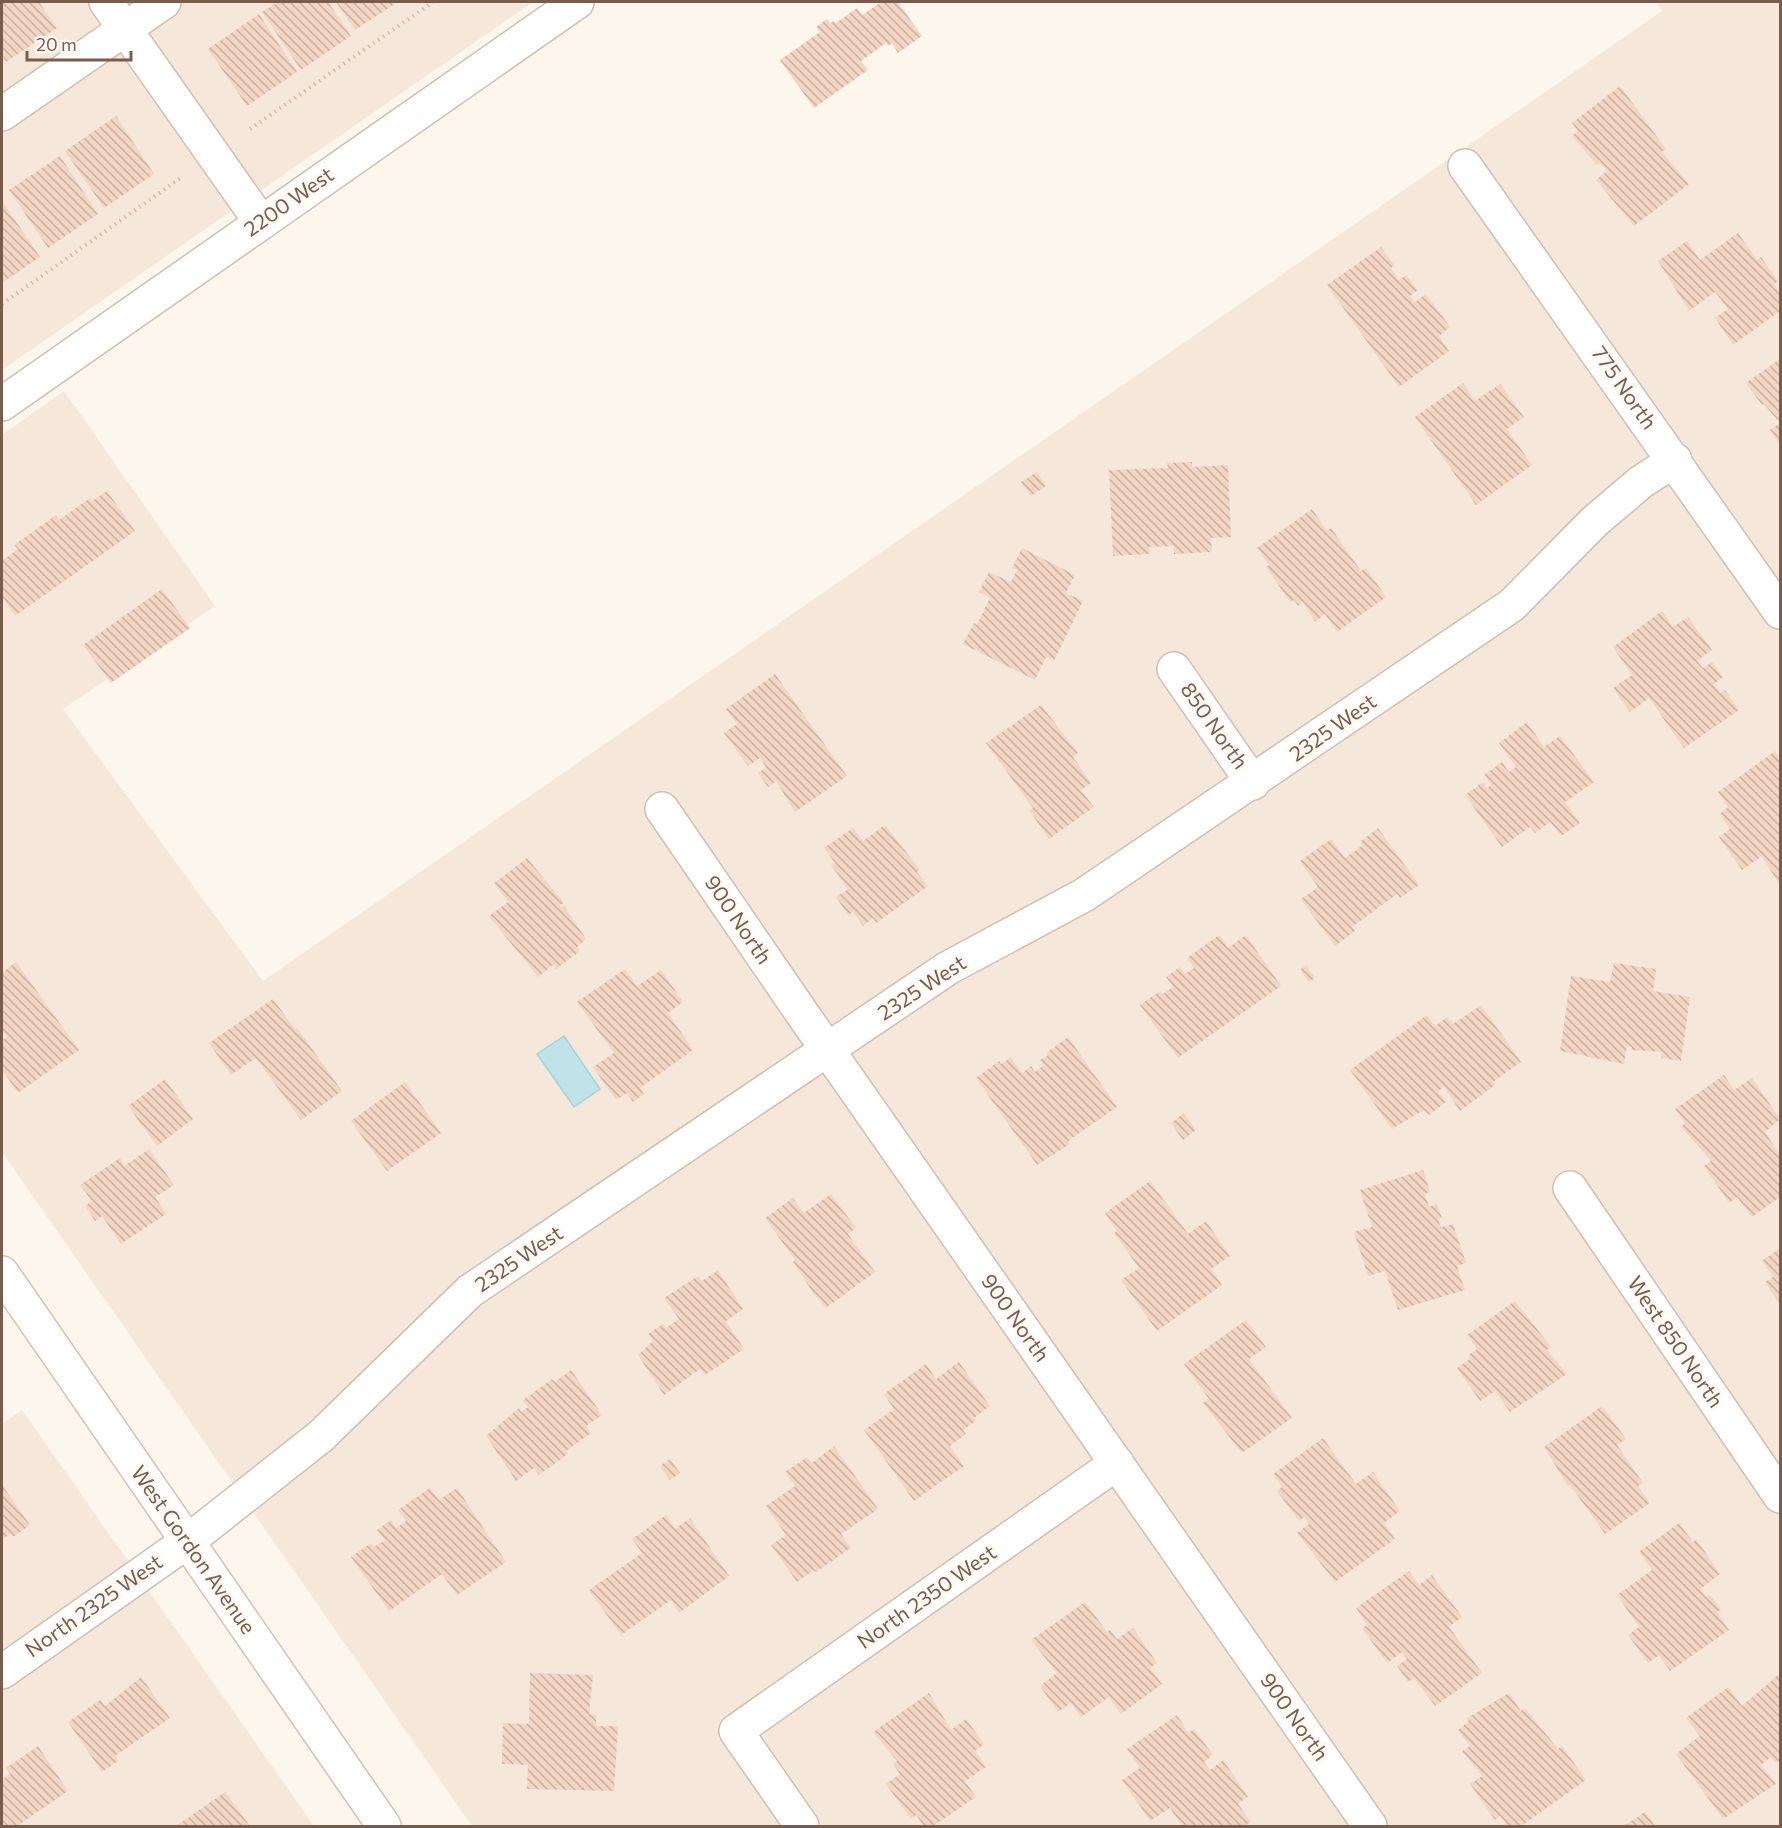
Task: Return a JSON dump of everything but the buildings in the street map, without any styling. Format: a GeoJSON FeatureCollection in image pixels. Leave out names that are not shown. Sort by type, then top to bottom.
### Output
{"type":"FeatureCollection","features":[{"type":"Feature","properties":{"kind":"street"},"geometry":{"type":"LineString","coordinates":[[106,2],[260,221]]}},
{"type":"Feature","properties":{"kind":"street"},"geometry":{"type":"LineString","coordinates":[[2,114],[164,2]]}},
{"type":"Feature","properties":{"kind":"street","name":"2200 West"},"geometry":{"type":"LineString","coordinates":[[2,404],[260,221],[577,2]]}},
{"type":"Feature","properties":{"kind":"street","name":"775 North"},"geometry":{"type":"LineString","coordinates":[[1465,166],[1675,460],[1780,612]]}},
{"type":"Feature","properties":{"kind":"street","name":"2325 West"},"geometry":{"type":"LineString","coordinates":[[188,1541],[321,1436],[470,1291],[948,968],[1084,895],[1253,783],[1512,605],[1595,521],[1641,482],[1675,460]]}},
{"type":"Feature","properties":{"kind":"street","name":"850 North"},"geometry":{"type":"LineString","coordinates":[[1174,669],[1253,783]]}},
{"type":"Feature","properties":{"kind":"street","name":"900 North"},"geometry":{"type":"LineString","coordinates":[[662,809],[828,1051],[1370,1827]]}},
{"type":"Feature","properties":{"kind":"street","name":"West 850 North"},"geometry":{"type":"LineString","coordinates":[[1570,1188],[1780,1496]]}},
{"type":"Feature","properties":{"kind":"street","name":"West Gordon Avenue"},"geometry":{"type":"LineString","coordinates":[[2,1273],[384,1827]]}},
{"type":"Feature","properties":{"kind":"street","name":"North 2350 West"},"geometry":{"type":"LineString","coordinates":[[802,1827],[736,1731],[1117,1463]]}},
{"type":"Feature","properties":{"kind":"street","name":"North 2325 West"},"geometry":{"type":"LineString","coordinates":[[2,1672],[188,1541]]}},
{"type":"Feature","properties":{"kind":"path"},"geometry":{"type":"LineString","coordinates":[[250,129],[433,2]]}},
{"type":"Feature","properties":{"kind":"path"},"geometry":{"type":"LineString","coordinates":[[2,304],[182,177]]}},
{"type":"Feature","properties":{"kind":"shaded area"},"geometry":{"type":"Polygon","coordinates":[[[2,2],[533,2],[2,370],[2,2]]]}},
{"type":"Feature","properties":{"kind":"shaded area"},"geometry":{"type":"Polygon","coordinates":[[[1656,2],[1780,2],[1780,1826],[472,1826],[2,1152],[2,435],[64,391],[215,606],[63,709],[263,981],[1662,11],[1656,2]]]}},
{"type":"Feature","properties":{"kind":"shaded area"},"geometry":{"type":"Polygon","coordinates":[[[22,1410],[314,1826],[2,1826],[2,1424],[22,1410]]]}},
{"type":"Feature","properties":{"kind":"water"},"geometry":{"type":"Polygon","coordinates":[[[564,1036],[600,1089],[574,1107],[537,1054],[564,1036]]]}}]}
